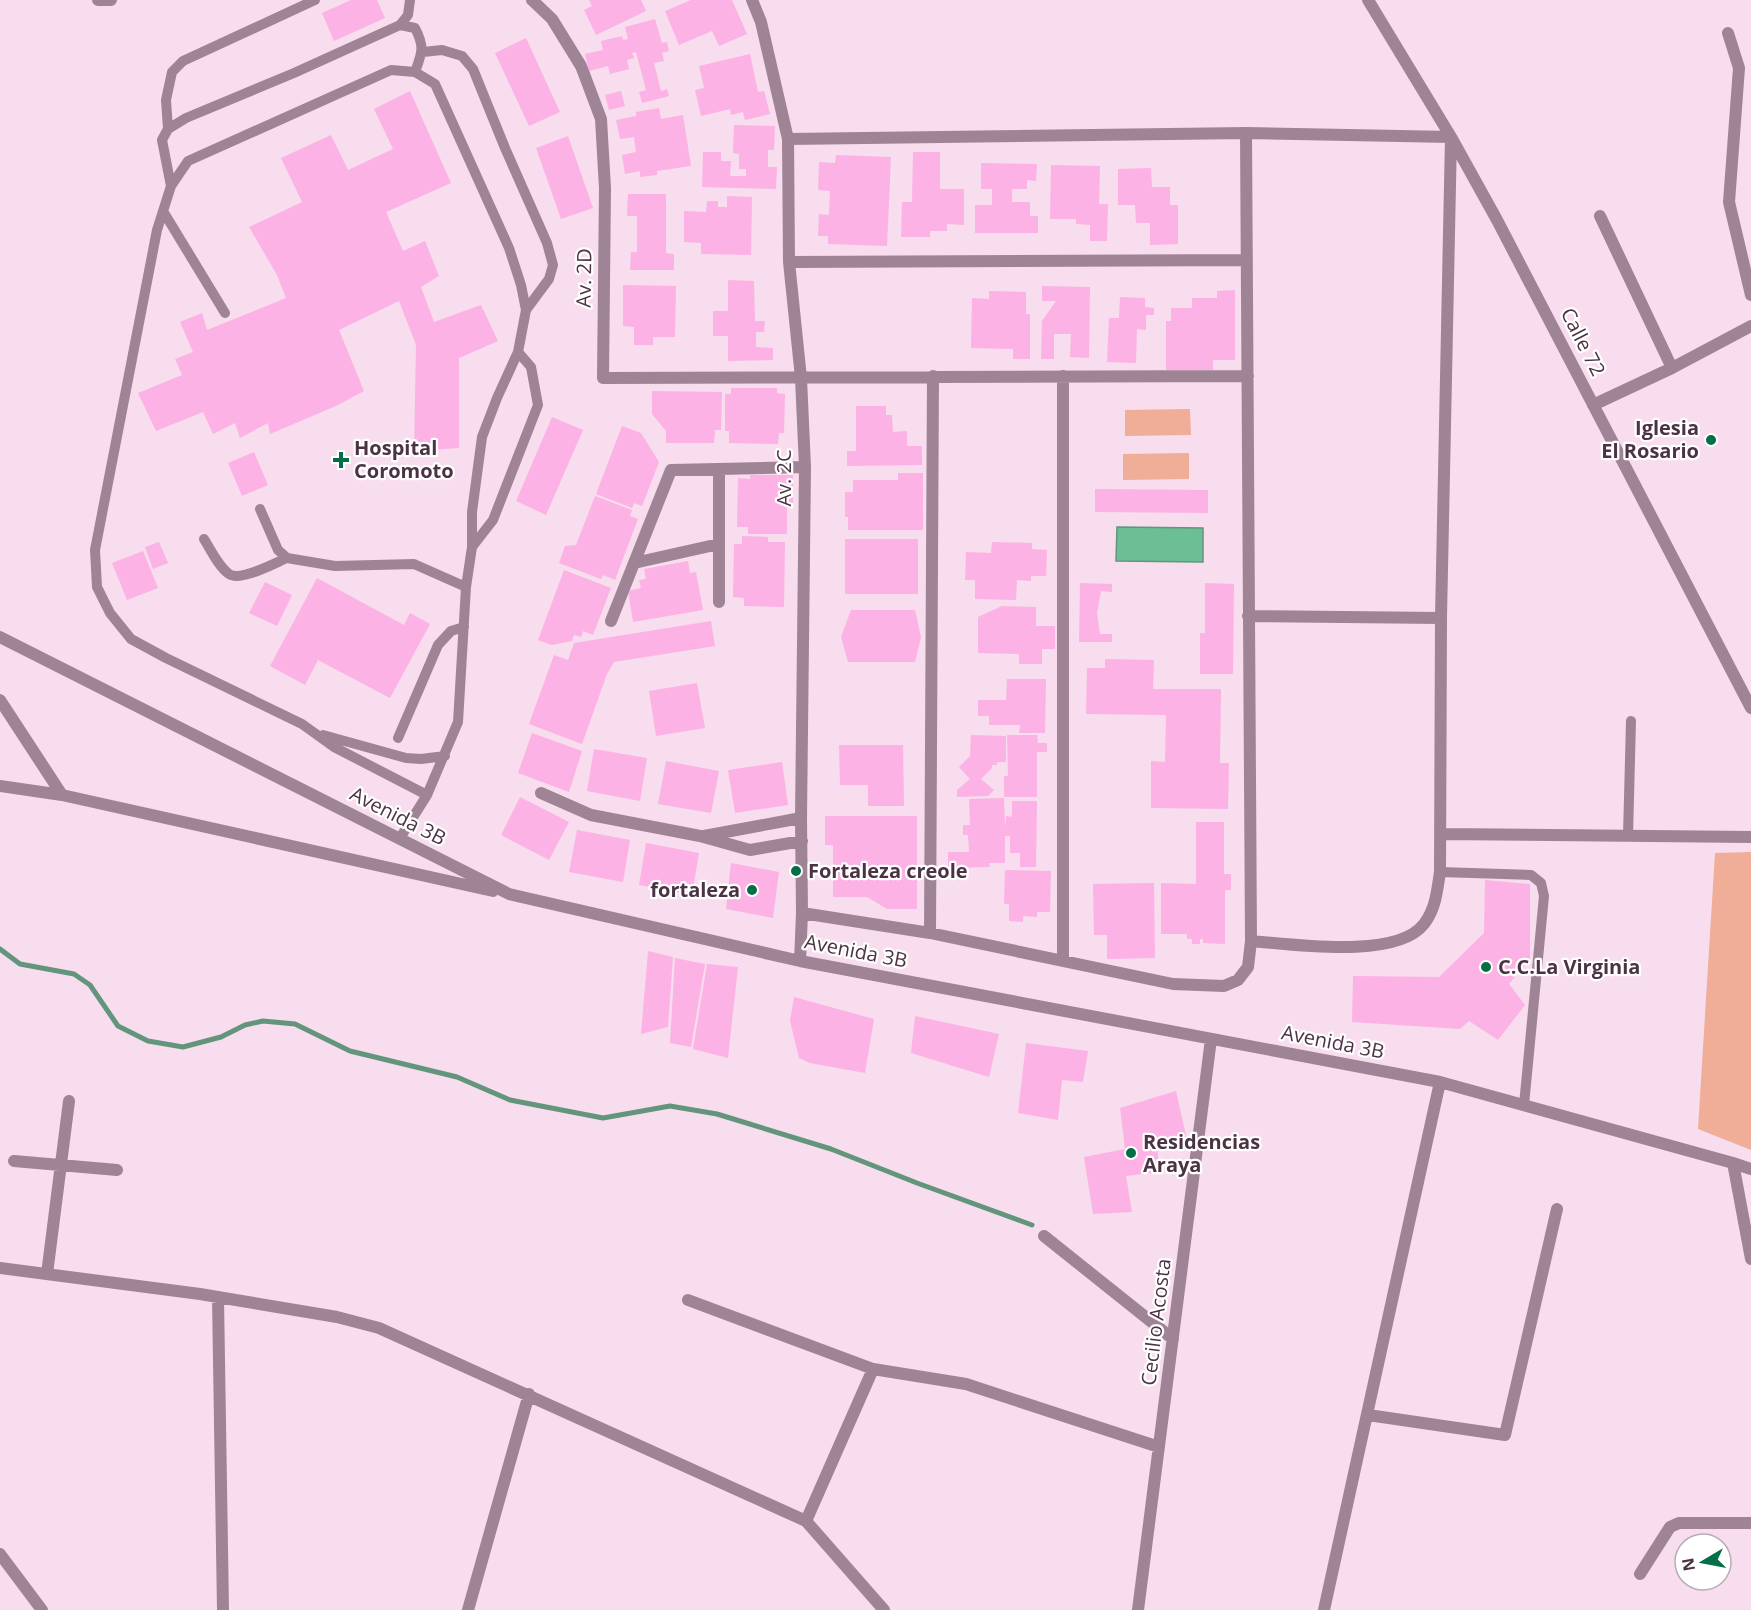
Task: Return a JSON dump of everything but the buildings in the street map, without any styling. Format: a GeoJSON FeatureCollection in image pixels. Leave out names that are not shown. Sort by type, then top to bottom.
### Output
{"type":"FeatureCollection","features":[{"type":"Feature","properties":{"kind":"street"},"geometry":{"type":"LineString","coordinates":[[98,0],[111,0]]}},
{"type":"Feature","properties":{"kind":"street","name":"Av. 2D"},"geometry":{"type":"LineString","coordinates":[[532,0],[552,19],[581,66],[601,119],[605,188],[603,378],[801,378]]}},
{"type":"Feature","properties":{"kind":"street","name":"Av. 2C"},"geometry":{"type":"LineString","coordinates":[[752,0],[761,22],[788,139],[789,261],[801,378],[805,467],[800,961]]}},
{"type":"Feature","properties":{"kind":"street","name":"Calle 72"},"geometry":{"type":"LineString","coordinates":[[1368,0],[1451,137],[1497,220],[1751,708]]}},
{"type":"Feature","properties":{"kind":"street"},"geometry":{"type":"LineString","coordinates":[[1728,33],[1739,68],[1730,202],[1751,295]]}},
{"type":"Feature","properties":{"kind":"street"},"geometry":{"type":"LineString","coordinates":[[788,139],[1246,133],[1451,137],[1441,618],[1440,872],[1436,904],[1423,926],[1402,939],[1371,946],[1339,947],[1251,941]]}},
{"type":"Feature","properties":{"kind":"street"},"geometry":{"type":"LineString","coordinates":[[802,913],[930,933],[1173,984],[1224,986],[1238,981],[1248,967],[1251,941],[1246,133]]}},
{"type":"Feature","properties":{"kind":"street"},"geometry":{"type":"LineString","coordinates":[[1600,216],[1672,368]]}},
{"type":"Feature","properties":{"kind":"street"},"geometry":{"type":"LineString","coordinates":[[789,261],[1247,260]]}},
{"type":"Feature","properties":{"kind":"street"},"geometry":{"type":"LineString","coordinates":[[1593,405],[1672,368],[1751,326]]}},
{"type":"Feature","properties":{"kind":"street"},"geometry":{"type":"LineString","coordinates":[[930,933],[933,376]]}},
{"type":"Feature","properties":{"kind":"street"},"geometry":{"type":"LineString","coordinates":[[1063,376],[1063,961]]}},
{"type":"Feature","properties":{"kind":"street"},"geometry":{"type":"LineString","coordinates":[[801,378],[1248,376]]}},
{"type":"Feature","properties":{"kind":"street"},"geometry":{"type":"LineString","coordinates":[[611,621],[670,470],[805,467]]}},
{"type":"Feature","properties":{"kind":"street"},"geometry":{"type":"LineString","coordinates":[[718,602],[719,469]]}},
{"type":"Feature","properties":{"kind":"street"},"geometry":{"type":"LineString","coordinates":[[634,563],[719,544]]}},
{"type":"Feature","properties":{"kind":"street"},"geometry":{"type":"LineString","coordinates":[[1248,616],[1441,618]]}},
{"type":"Feature","properties":{"kind":"street","name":"Avenida 3B"},"geometry":{"type":"LineString","coordinates":[[0,637],[508,894],[800,961],[1440,1082],[1751,1169]]}},
{"type":"Feature","properties":{"kind":"street"},"geometry":{"type":"LineString","coordinates":[[0,700],[62,795]]}},
{"type":"Feature","properties":{"kind":"street"},"geometry":{"type":"LineString","coordinates":[[0,786],[62,795],[508,894]]}},
{"type":"Feature","properties":{"kind":"street"},"geometry":{"type":"LineString","coordinates":[[541,793],[591,815],[700,836],[750,850],[802,841]]}},
{"type":"Feature","properties":{"kind":"street"},"geometry":{"type":"LineString","coordinates":[[700,836],[801,818]]}},
{"type":"Feature","properties":{"kind":"street"},"geometry":{"type":"LineString","coordinates":[[1440,834],[1751,837]]}},
{"type":"Feature","properties":{"kind":"street","name":"Cecilio Acosta"},"geometry":{"type":"LineString","coordinates":[[1138,1610],[1211,1039]]}},
{"type":"Feature","properties":{"kind":"street"},"geometry":{"type":"LineString","coordinates":[[1324,1610],[1440,1082]]}},
{"type":"Feature","properties":{"kind":"street"},"geometry":{"type":"LineString","coordinates":[[47,1274],[69,1101]]}},
{"type":"Feature","properties":{"kind":"street"},"geometry":{"type":"LineString","coordinates":[[14,1161],[117,1170]]}},
{"type":"Feature","properties":{"kind":"street"},"geometry":{"type":"LineString","coordinates":[[1733,1163],[1751,1259]]}},
{"type":"Feature","properties":{"kind":"street"},"geometry":{"type":"LineString","coordinates":[[1368,1415],[1505,1434],[1557,1209]]}},
{"type":"Feature","properties":{"kind":"street"},"geometry":{"type":"LineString","coordinates":[[1044,1236],[1173,1339]]}},
{"type":"Feature","properties":{"kind":"street"},"geometry":{"type":"LineString","coordinates":[[0,1268],[218,1298],[337,1317],[379,1328],[806,1521],[884,1610]]}},
{"type":"Feature","properties":{"kind":"street"},"geometry":{"type":"LineString","coordinates":[[218,1298],[224,1610]]}},
{"type":"Feature","properties":{"kind":"street"},"geometry":{"type":"LineString","coordinates":[[688,1300],[873,1369],[966,1384],[1159,1447]]}},
{"type":"Feature","properties":{"kind":"street"},"geometry":{"type":"LineString","coordinates":[[806,1521],[873,1369]]}},
{"type":"Feature","properties":{"kind":"street"},"geometry":{"type":"LineString","coordinates":[[468,1610],[529,1394]]}},
{"type":"Feature","properties":{"kind":"street"},"geometry":{"type":"LineString","coordinates":[[1640,1574],[1670,1527],[1679,1523],[1751,1523]]}},
{"type":"Feature","properties":{"kind":"street"},"geometry":{"type":"LineString","coordinates":[[0,1554],[42,1610]]}},
{"type":"Feature","properties":{"kind":"lane"},"geometry":{"type":"LineString","coordinates":[[168,129],[166,100],[172,72],[183,61],[315,0]]}},
{"type":"Feature","properties":{"kind":"lane"},"geometry":{"type":"LineString","coordinates":[[171,186],[162,140],[168,129],[186,118],[400,25],[408,15],[410,0]]}},
{"type":"Feature","properties":{"kind":"lane"},"geometry":{"type":"LineString","coordinates":[[400,25],[415,28],[421,40],[423,52],[415,72]]}},
{"type":"Feature","properties":{"kind":"lane"},"geometry":{"type":"LineString","coordinates":[[423,52],[442,50],[462,56],[473,69],[505,148],[548,243],[553,265],[549,279],[526,310]]}},
{"type":"Feature","properties":{"kind":"lane"},"geometry":{"type":"LineString","coordinates":[[400,838],[427,795],[458,722],[466,587],[472,547],[472,512],[482,437],[518,352],[526,310],[509,248],[435,84],[415,72],[391,70],[188,161],[171,186],[157,230],[95,550],[97,587],[110,613],[131,639],[302,724],[359,761],[427,795]]}},
{"type":"Feature","properties":{"kind":"lane"},"geometry":{"type":"LineString","coordinates":[[163,211],[225,313]]}},
{"type":"Feature","properties":{"kind":"lane"},"geometry":{"type":"LineString","coordinates":[[472,547],[493,520],[538,405],[531,367],[518,352]]}},
{"type":"Feature","properties":{"kind":"lane"},"geometry":{"type":"LineString","coordinates":[[260,509],[278,550],[287,558],[335,566],[414,564],[466,587]]}},
{"type":"Feature","properties":{"kind":"lane"},"geometry":{"type":"LineString","coordinates":[[204,539],[230,575],[252,573],[287,558]]}},
{"type":"Feature","properties":{"kind":"lane"},"geometry":{"type":"LineString","coordinates":[[398,738],[438,645],[451,631],[464,627]]}},
{"type":"Feature","properties":{"kind":"lane"},"geometry":{"type":"LineString","coordinates":[[1628,836],[1631,721]]}},
{"type":"Feature","properties":{"kind":"lane"},"geometry":{"type":"LineString","coordinates":[[314,733],[406,758],[445,756]]}},
{"type":"Feature","properties":{"kind":"lane"},"geometry":{"type":"LineString","coordinates":[[1440,872],[1531,875],[1541,883],[1544,896],[1524,1105]]}},
{"type":"Feature","properties":{"kind":"shaded area"},"geometry":{"type":"Polygon","coordinates":[[[1190,409],[1191,435],[1125,436],[1125,410],[1190,409]]]}},
{"type":"Feature","properties":{"kind":"shaded area"},"geometry":{"type":"Polygon","coordinates":[[[1189,453],[1189,479],[1123,480],[1123,454],[1189,453]]]}},
{"type":"Feature","properties":{"kind":"shaded area"},"geometry":{"type":"Polygon","coordinates":[[[1117,527],[1203,528],[1203,562],[1116,561],[1117,527]]]}},
{"type":"Feature","properties":{"kind":"shaded area"},"geometry":{"type":"Polygon","coordinates":[[[1751,852],[1751,1150],[1698,1129],[1715,853],[1751,852]]]}},
{"type":"Feature","properties":{"kind":"waterway"},"geometry":{"type":"LineString","coordinates":[[0,949],[20,964],[74,974],[90,985],[118,1026],[148,1041],[183,1047],[221,1037],[245,1025],[263,1021],[295,1024],[350,1051],[457,1077],[510,1100],[603,1118],[670,1106],[717,1114],[831,1149],[1032,1225]]}},
{"type":"Feature","properties":{"kind":"place","name":"Iglesia El Rosario"},"geometry":{"type":"Point","coordinates":[1711,440]}},
{"type":"Feature","properties":{"kind":"place","name":"Hospital Coromoto"},"geometry":{"type":"Point","coordinates":[341,460]}},
{"type":"Feature","properties":{"kind":"place","name":"Fortaleza creole"},"geometry":{"type":"Point","coordinates":[796,871]}},
{"type":"Feature","properties":{"kind":"place","name":"fortaleza"},"geometry":{"type":"Point","coordinates":[752,890]}},
{"type":"Feature","properties":{"kind":"place","name":"C.C.La Virginia"},"geometry":{"type":"Point","coordinates":[1486,967]}},
{"type":"Feature","properties":{"kind":"place","name":"Residencias Araya"},"geometry":{"type":"Point","coordinates":[1131,1153]}}]}
